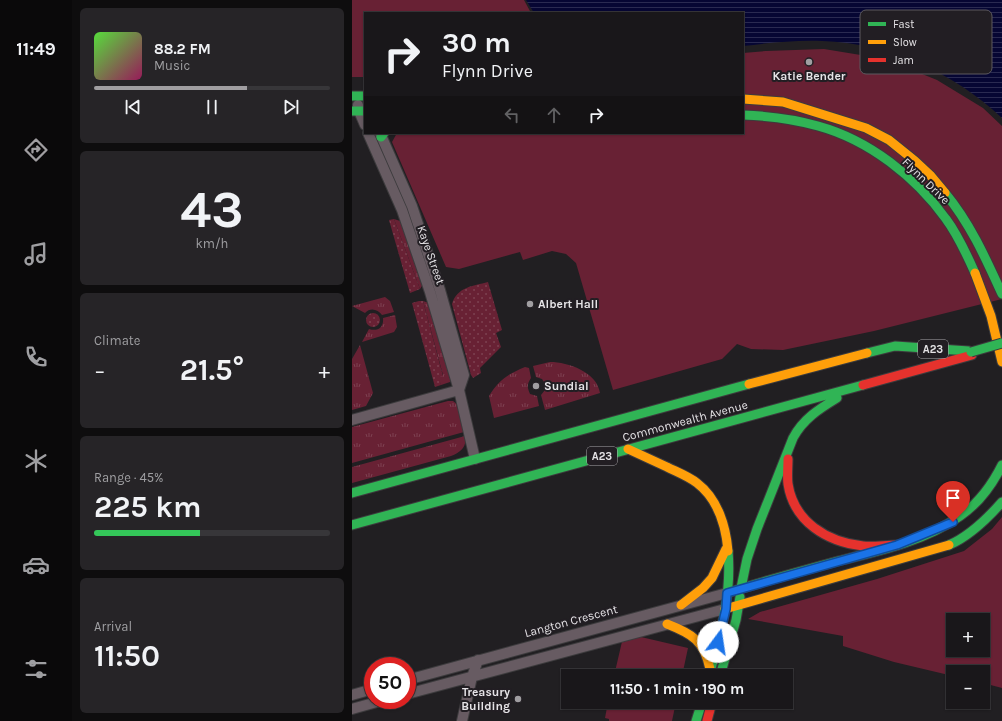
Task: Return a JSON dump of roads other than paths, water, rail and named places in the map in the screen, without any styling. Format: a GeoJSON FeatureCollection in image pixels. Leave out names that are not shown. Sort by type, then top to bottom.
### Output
{"type":"FeatureCollection","features":[{"type":"Feature","properties":{"kind":"main road","name":"Flynn Drive"},"geometry":{"type":"LineString","coordinates":[[744,99],[783,102],[798,106],[866,128],[889,140],[915,161],[947,194],[979,245],[1002,294]]}},
{"type":"Feature","properties":{"kind":"main road","name":"Flynn Drive"},"geometry":{"type":"LineString","coordinates":[[744,115],[800,121],[844,135],[873,150],[908,178],[945,217],[964,251],[982,289],[996,332],[1002,362]]}},
{"type":"Feature","properties":{"kind":"main road","name":"Commonwealth Avenue"},"geometry":{"type":"LineString","coordinates":[[352,493],[820,364],[895,346],[972,354],[1002,343]]}},
{"type":"Feature","properties":{"kind":"main road","name":"Commonwealth Avenue"},"geometry":{"type":"LineString","coordinates":[[352,524],[1002,347]]}},
{"type":"Feature","properties":{"kind":"main road"},"geometry":{"type":"LineString","coordinates":[[722,669],[736,620],[741,588],[750,552],[768,499],[795,433],[809,416],[853,387]]}},
{"type":"Feature","properties":{"kind":"main road"},"geometry":{"type":"LineString","coordinates":[[789,448],[788,485],[792,499],[807,524],[823,536],[845,544],[864,546],[897,545]]}},
{"type":"Feature","properties":{"kind":"main road"},"geometry":{"type":"LineString","coordinates":[[628,449],[686,476],[699,484],[710,497],[719,512],[727,545],[727,593],[726,609],[711,669]]}},
{"type":"Feature","properties":{"kind":"main road"},"geometry":{"type":"LineString","coordinates":[[741,588],[897,545],[953,522],[970,509],[984,494],[996,477],[1002,465]]}},
{"type":"Feature","properties":{"kind":"main road"},"geometry":{"type":"LineString","coordinates":[[726,609],[933,550],[956,541],[975,528],[1002,502]]}},
{"type":"Feature","properties":{"kind":"main road"},"geometry":{"type":"LineString","coordinates":[[681,605],[703,588],[713,576],[727,545]]}},
{"type":"Feature","properties":{"kind":"main road","name":"Langton Crescent"},"geometry":{"type":"LineString","coordinates":[[727,593],[741,588]]}},
{"type":"Feature","properties":{"kind":"main road"},"geometry":{"type":"LineString","coordinates":[[667,624],[684,630],[699,641],[706,652],[709,669]]}},
{"type":"Feature","properties":{"kind":"main road"},"geometry":{"type":"LineString","coordinates":[[696,721],[700,709]]}},
{"type":"Feature","properties":{"kind":"main road"},"geometry":{"type":"LineString","coordinates":[[707,721],[710,709]]}},
{"type":"Feature","properties":{"kind":"street"},"geometry":{"type":"LineString","coordinates":[[358,96],[359,111],[364,123]]}},
{"type":"Feature","properties":{"kind":"street","name":"Kaye Street"},"geometry":{"type":"LineString","coordinates":[[368,134],[402,210],[430,292],[459,390],[475,459]]}},
{"type":"Feature","properties":{"kind":"street","name":"Kaye Street"},"geometry":{"type":"LineString","coordinates":[[382,134],[412,206],[440,290],[464,375],[459,390]]}},
{"type":"Feature","properties":{"kind":"street"},"geometry":{"type":"LineString","coordinates":[[352,420],[459,390]]}},
{"type":"Feature","properties":{"kind":"street","name":"Langton Crescent"},"geometry":{"type":"LineString","coordinates":[[416,677],[727,593]]}},
{"type":"Feature","properties":{"kind":"street"},"geometry":{"type":"LineString","coordinates":[[416,692],[726,609]]}},
{"type":"Feature","properties":{"kind":"street"},"geometry":{"type":"LineString","coordinates":[[541,643],[544,657]]}},
{"type":"Feature","properties":{"kind":"street"},"geometry":{"type":"LineString","coordinates":[[462,721],[472,677],[478,660]]}},
{"type":"Feature","properties":{"kind":"street"},"geometry":{"type":"LineString","coordinates":[[352,695],[364,692]]}},
{"type":"Feature","properties":{"kind":"street"},"geometry":{"type":"LineString","coordinates":[[352,708],[364,705]]}},
{"type":"Feature","properties":{"kind":"place","name":"Katie Bender"},"geometry":{"type":"Point","coordinates":[809,62]}},
{"type":"Feature","properties":{"kind":"place","name":"Albert Hall"},"geometry":{"type":"Point","coordinates":[530,304]}},
{"type":"Feature","properties":{"kind":"place","name":"Sundial"},"geometry":{"type":"Point","coordinates":[536,386]}},
{"type":"Feature","properties":{"kind":"place","name":"Treasury Building"},"geometry":{"type":"Point","coordinates":[518,699]}}]}
